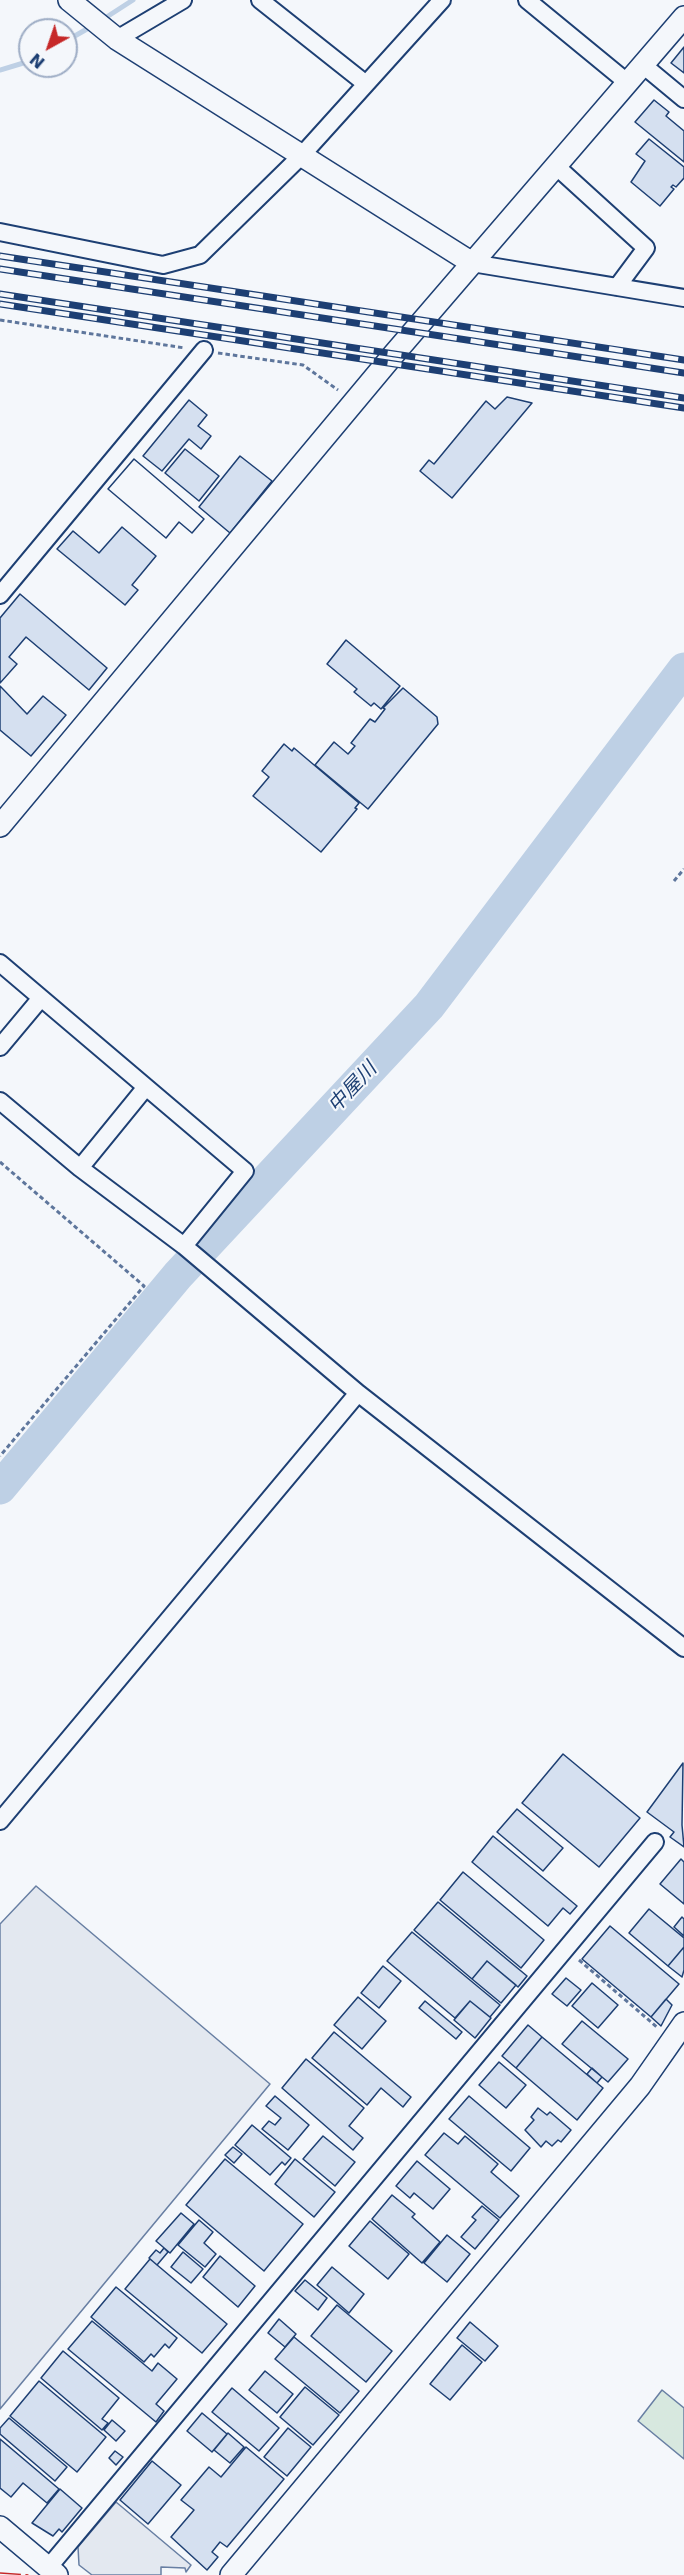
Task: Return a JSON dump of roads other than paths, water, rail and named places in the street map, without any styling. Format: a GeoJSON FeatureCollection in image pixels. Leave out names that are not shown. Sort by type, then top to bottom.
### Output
{"type":"FeatureCollection","features":[{"type":"Feature","properties":{"kind":"street"},"geometry":{"type":"LineString","coordinates":[[69,0],[112,35],[472,263],[684,298]]}},
{"type":"Feature","properties":{"kind":"street"},"geometry":{"type":"LineString","coordinates":[[112,35],[183,0]]}},
{"type":"Feature","properties":{"kind":"street"},"geometry":{"type":"LineString","coordinates":[[260,0],[366,84]]}},
{"type":"Feature","properties":{"kind":"street"},"geometry":{"type":"LineString","coordinates":[[0,232],[163,265],[200,255],[302,155],[442,0]]}},
{"type":"Feature","properties":{"kind":"street"},"geometry":{"type":"LineString","coordinates":[[527,0],[628,82]]}},
{"type":"Feature","properties":{"kind":"street"},"geometry":{"type":"LineString","coordinates":[[0,826],[472,263],[684,17]]}},
{"type":"Feature","properties":{"kind":"street"},"geometry":{"type":"LineString","coordinates":[[643,65],[684,99]]}},
{"type":"Feature","properties":{"kind":"street"},"geometry":{"type":"LineString","coordinates":[[556,167],[646,248],[617,287]]}},
{"type":"Feature","properties":{"kind":"street"},"geometry":{"type":"LineString","coordinates":[[0,595],[204,350]]}},
{"type":"Feature","properties":{"kind":"street"},"geometry":{"type":"LineString","coordinates":[[0,963],[245,1171],[187,1248]]}},
{"type":"Feature","properties":{"kind":"street"},"geometry":{"type":"LineString","coordinates":[[0,1047],[41,998]]}},
{"type":"Feature","properties":{"kind":"street"},"geometry":{"type":"LineString","coordinates":[[80,1168],[146,1087]]}},
{"type":"Feature","properties":{"kind":"street"},"geometry":{"type":"LineString","coordinates":[[0,1101],[80,1168],[187,1248],[358,1393],[684,1648]]}},
{"type":"Feature","properties":{"kind":"street"},"geometry":{"type":"LineString","coordinates":[[0,1821],[358,1393]]}},
{"type":"Feature","properties":{"kind":"street"},"geometry":{"type":"LineString","coordinates":[[0,2527],[52,2571],[655,1842]]}},
{"type":"Feature","properties":{"kind":"street"},"geometry":{"type":"LineString","coordinates":[[231,2575],[610,2122],[679,2032]]}},
{"type":"Feature","properties":{"kind":"waterway"},"geometry":{"type":"LineString","coordinates":[[102,20],[133,0]]}},
{"type":"Feature","properties":{"kind":"waterway"},"geometry":{"type":"LineString","coordinates":[[78,34],[94,25]]}},
{"type":"Feature","properties":{"kind":"waterway"},"geometry":{"type":"LineString","coordinates":[[0,70],[18,65]]}},
{"type":"Feature","properties":{"kind":"waterway","name":"中屋川"},"geometry":{"type":"LineString","coordinates":[[0,1488],[178,1275],[429,1006],[684,669]]}},
{"type":"Feature","properties":{"kind":"railway"},"geometry":{"type":"LineString","coordinates":[[0,256],[684,360]]}},
{"type":"Feature","properties":{"kind":"railway"},"geometry":{"type":"LineString","coordinates":[[0,269],[684,373]]}},
{"type":"Feature","properties":{"kind":"railway"},"geometry":{"type":"LineString","coordinates":[[0,294],[684,398]]}},
{"type":"Feature","properties":{"kind":"railway"},"geometry":{"type":"LineString","coordinates":[[0,304],[684,408]]}}]}
